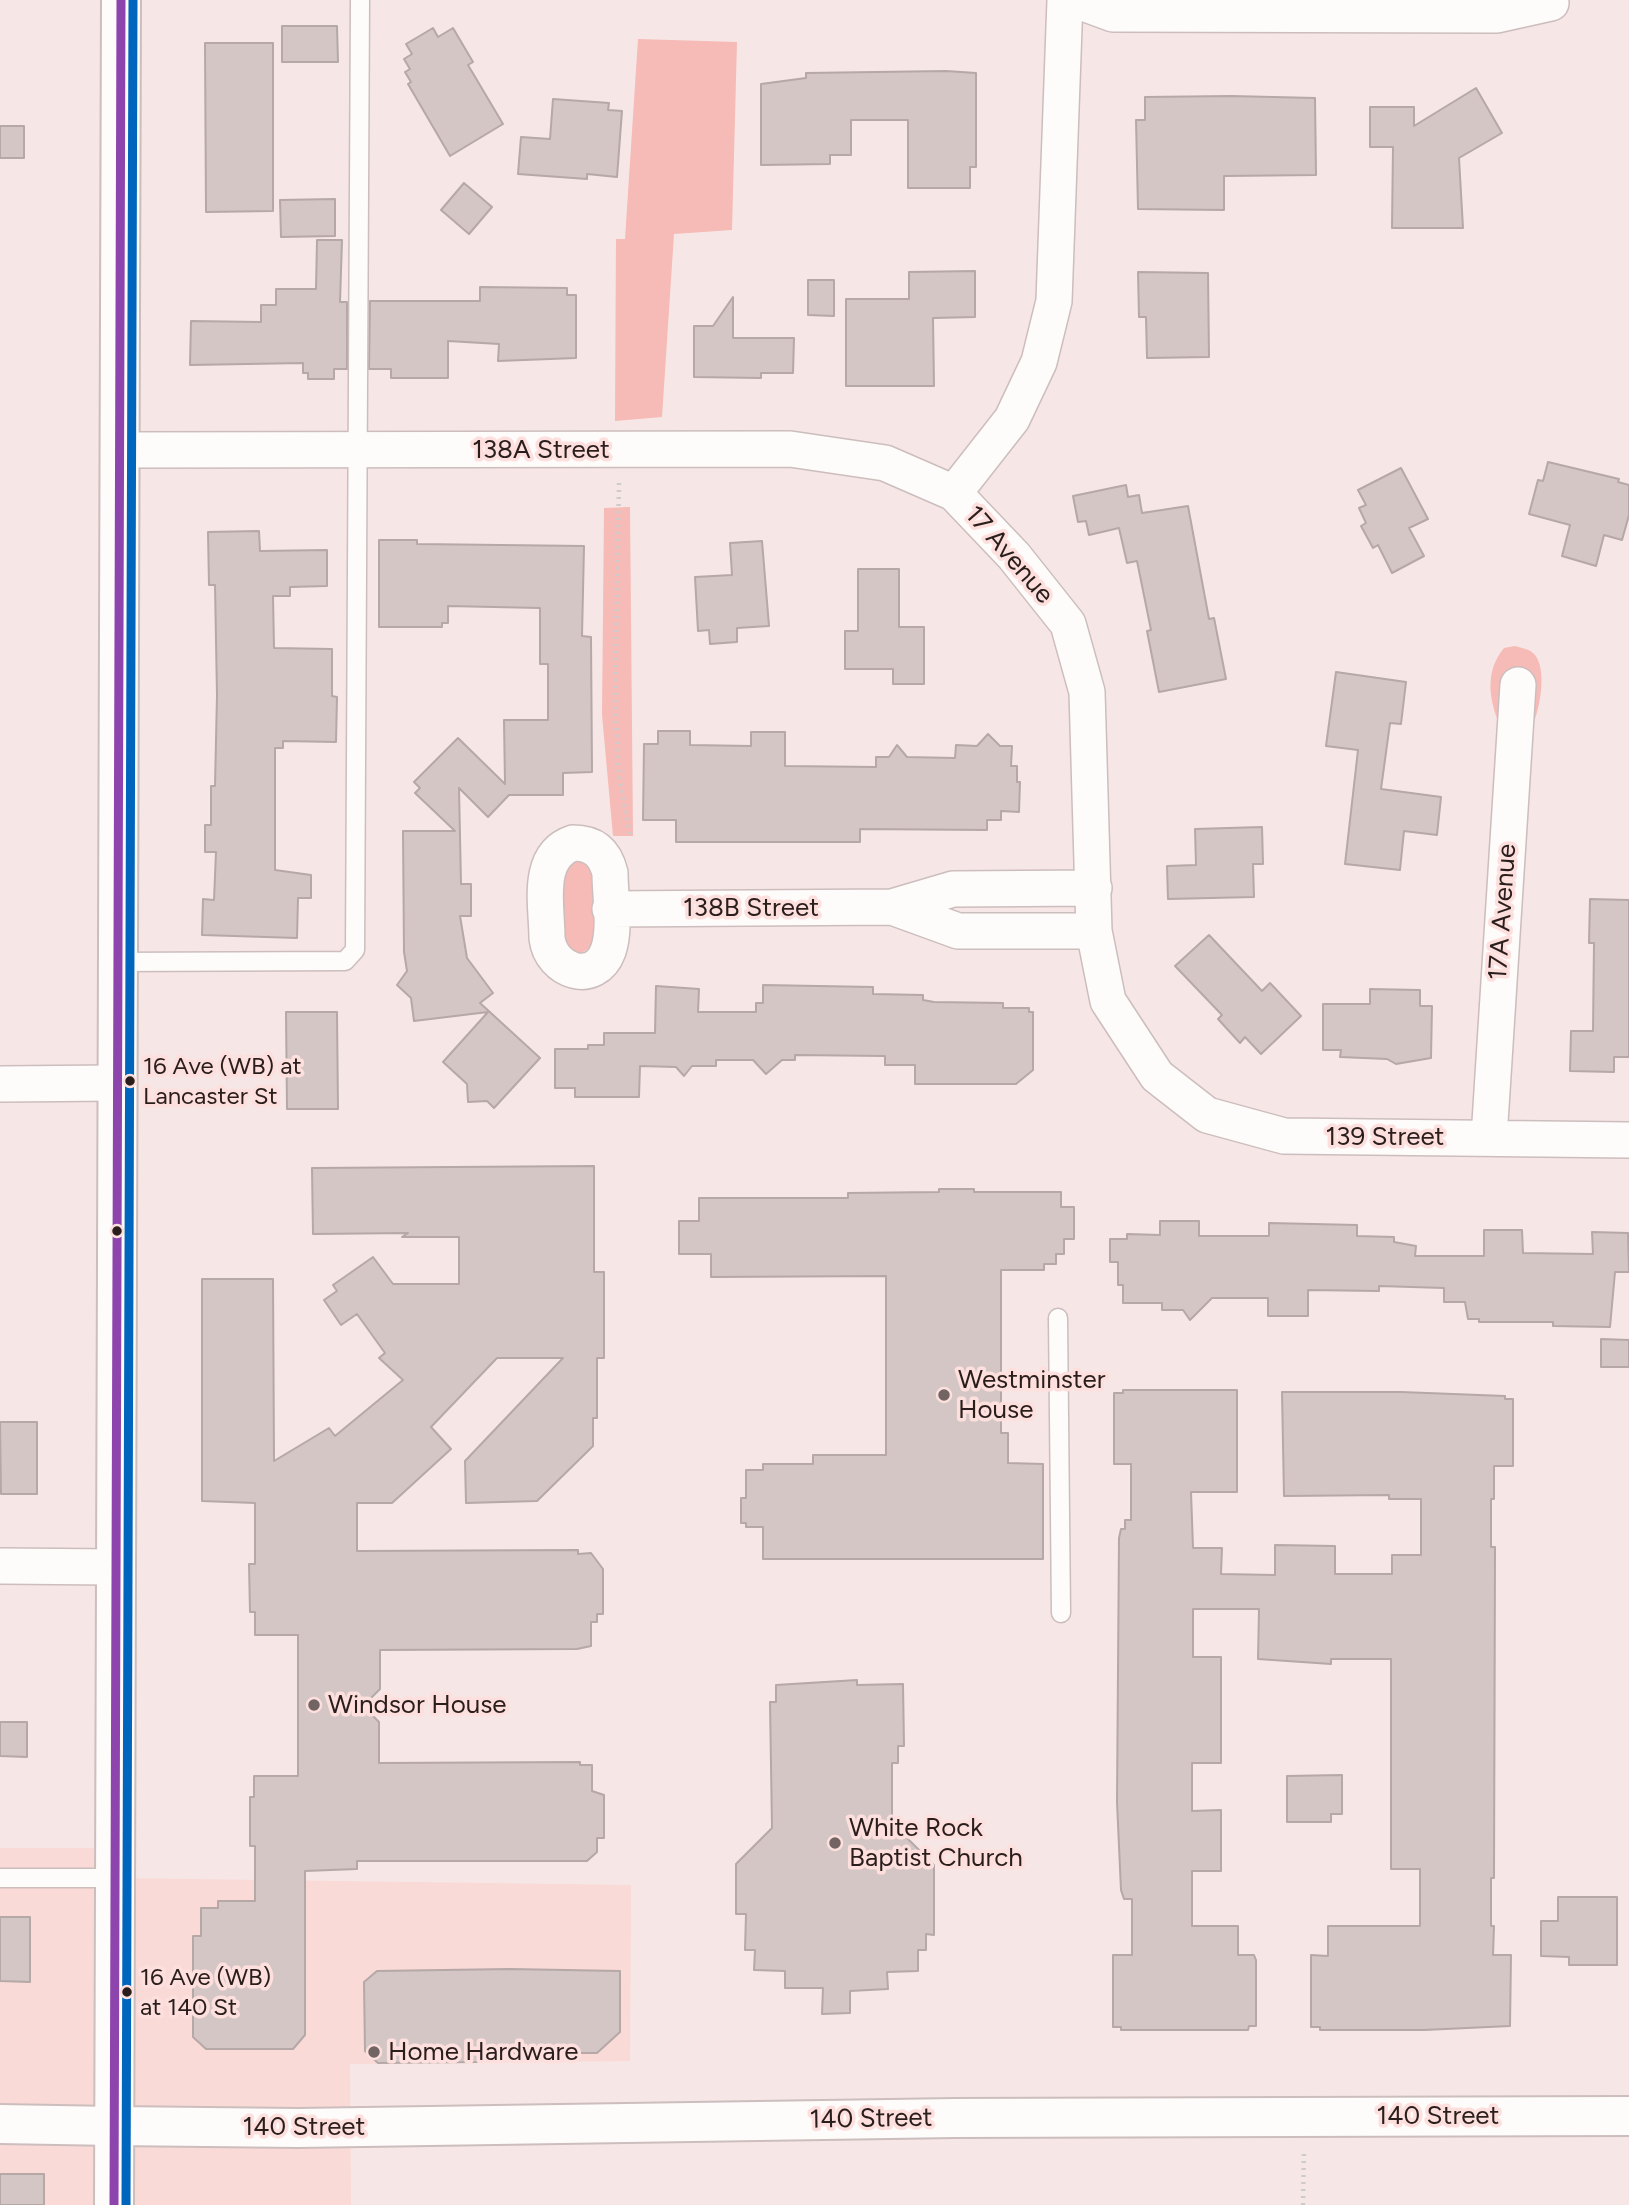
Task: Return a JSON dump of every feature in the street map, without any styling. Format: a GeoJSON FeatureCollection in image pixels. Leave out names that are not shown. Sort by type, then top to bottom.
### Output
{"type":"FeatureCollection","features":[{"type":"Feature","properties":{"kind":"main road"},"geometry":{"type":"LineString","coordinates":[[114,2205],[121,0]]}},
{"type":"Feature","properties":{"kind":"main road","name":"140 Street"},"geometry":{"type":"LineString","coordinates":[[0,2124],[298,2128],[955,2118],[1629,2116]]}},
{"type":"Feature","properties":{"kind":"street","name":"17 Avenue"},"geometry":{"type":"LineString","coordinates":[[1065,0],[1054,301],[1039,362],[1012,419],[954,493],[1014,556],[1068,624],[1087,692],[1094,931],[1108,1001],[1157,1076]]}},
{"type":"Feature","properties":{"kind":"street"},"geometry":{"type":"LineString","coordinates":[[1075,0],[1113,14],[1497,15],[1551,3]]}},
{"type":"Feature","properties":{"kind":"street","name":"138A Street"},"geometry":{"type":"LineString","coordinates":[[120,450],[790,449],[885,463],[954,493]]}},
{"type":"Feature","properties":{"kind":"street","name":"17A Avenue"},"geometry":{"type":"LineString","coordinates":[[1489,1138],[1518,685]]}},
{"type":"Feature","properties":{"kind":"street","name":"138B Street"},"geometry":{"type":"LineString","coordinates":[[610,909],[892,907],[953,889],[1094,888]]}},
{"type":"Feature","properties":{"kind":"street","name":"138B Street"},"geometry":{"type":"LineString","coordinates":[[892,907],[958,931],[1094,931]]}},
{"type":"Feature","properties":{"kind":"street","name":"139 Street"},"geometry":{"type":"LineString","coordinates":[[1157,1076],[1207,1115],[1284,1136],[1629,1140]]}},
{"type":"Feature","properties":{"kind":"street"},"geometry":{"type":"LineString","coordinates":[[0,1084],[116,1083]]}},
{"type":"Feature","properties":{"kind":"street"},"geometry":{"type":"LineString","coordinates":[[0,1566],[115,1567]]}},
{"type":"Feature","properties":{"kind":"lane"},"geometry":{"type":"LineString","coordinates":[[117,962],[345,961],[355,950],[360,0]]}},
{"type":"Feature","properties":{"kind":"lane"},"geometry":{"type":"LineString","coordinates":[[1058,1318],[1061,1613]]}},
{"type":"Feature","properties":{"kind":"lane"},"geometry":{"type":"LineString","coordinates":[[0,1878],[114,1878]]}},
{"type":"Feature","properties":{"kind":"path"},"geometry":{"type":"LineString","coordinates":[[619,483],[615,704],[619,777],[629,822],[630,842]]}},
{"type":"Feature","properties":{"kind":"path"},"geometry":{"type":"LineString","coordinates":[[1303,2205],[1304,2148]]}},
{"type":"Feature","properties":{"kind":"shaded area"},"geometry":{"type":"Polygon","coordinates":[[[638,39],[737,42],[732,230],[674,234],[662,417],[615,421],[616,239],[625,239],[638,39]]]}},
{"type":"Feature","properties":{"kind":"shaded area"},"geometry":{"type":"Polygon","coordinates":[[[630,507],[633,836],[613,836],[602,715],[604,508],[630,507]]]}},
{"type":"Feature","properties":{"kind":"shaded area"},"geometry":{"type":"Polygon","coordinates":[[[1515,646],[1533,653],[1541,671],[1539,704],[1530,731],[1501,728],[1491,697],[1493,667],[1504,648],[1515,646]]]}},
{"type":"Feature","properties":{"kind":"shaded area"},"geometry":{"type":"Polygon","coordinates":[[[580,861],[588,862],[598,878],[594,945],[580,954],[565,946],[560,897],[564,874],[570,866],[580,861]]]}},
{"type":"Feature","properties":{"kind":"shaded area"},"geometry":{"type":"Polygon","coordinates":[[[0,1848],[114,1848],[114,1878],[631,1885],[630,2061],[350,2064],[351,2205],[0,2205],[0,1848]]]}},
{"type":"Feature","properties":{"kind":"building"},"geometry":{"type":"Polygon","coordinates":[[[282,26],[337,26],[338,62],[282,62],[282,26]]]}},
{"type":"Feature","properties":{"kind":"building"},"geometry":{"type":"Polygon","coordinates":[[[433,28],[438,37],[453,28],[473,62],[468,65],[503,124],[450,156],[408,84],[411,82],[405,72],[410,69],[404,59],[412,54],[406,44],[433,28]]]}},
{"type":"Feature","properties":{"kind":"building"},"geometry":{"type":"Polygon","coordinates":[[[205,43],[273,43],[273,211],[206,212],[205,43]]]}},
{"type":"Feature","properties":{"kind":"building"},"geometry":{"type":"Polygon","coordinates":[[[806,73],[976,73],[976,167],[970,167],[970,188],[908,188],[908,120],[851,120],[851,155],[830,155],[830,164],[761,165],[761,84],[806,78],[806,73]]]}},
{"type":"Feature","properties":{"kind":"building"},"geometry":{"type":"Polygon","coordinates":[[[1476,88],[1502,133],[1459,158],[1463,228],[1392,228],[1393,147],[1370,147],[1370,107],[1414,107],[1414,126],[1476,88]]]}},
{"type":"Feature","properties":{"kind":"building"},"geometry":{"type":"Polygon","coordinates":[[[1145,97],[1315,98],[1316,175],[1224,176],[1224,210],[1138,209],[1136,120],[1145,120],[1145,97]]]}},
{"type":"Feature","properties":{"kind":"building"},"geometry":{"type":"Polygon","coordinates":[[[553,99],[609,103],[608,110],[622,111],[617,177],[587,174],[587,179],[518,174],[521,137],[550,139],[553,99]]]}},
{"type":"Feature","properties":{"kind":"building"},"geometry":{"type":"Polygon","coordinates":[[[0,126],[24,126],[24,158],[0,158],[0,126]]]}},
{"type":"Feature","properties":{"kind":"building"},"geometry":{"type":"Polygon","coordinates":[[[464,183],[492,207],[469,234],[441,210],[464,183]]]}},
{"type":"Feature","properties":{"kind":"building"},"geometry":{"type":"Polygon","coordinates":[[[335,199],[335,236],[281,237],[280,200],[335,199]]]}},
{"type":"Feature","properties":{"kind":"building"},"geometry":{"type":"Polygon","coordinates":[[[317,240],[342,240],[340,302],[347,302],[347,369],[334,369],[334,379],[308,379],[308,373],[303,373],[303,363],[190,365],[191,321],[261,322],[261,305],[276,305],[276,289],[316,289],[317,240]]]}},
{"type":"Feature","properties":{"kind":"building"},"geometry":{"type":"Polygon","coordinates":[[[975,271],[975,317],[933,318],[934,386],[846,386],[846,299],[909,299],[909,272],[975,271]]]}},
{"type":"Feature","properties":{"kind":"building"},"geometry":{"type":"Polygon","coordinates":[[[1138,272],[1208,273],[1209,357],[1147,358],[1146,317],[1139,317],[1138,272]]]}},
{"type":"Feature","properties":{"kind":"building"},"geometry":{"type":"Polygon","coordinates":[[[808,280],[834,280],[834,316],[808,315],[808,280]]]}},
{"type":"Feature","properties":{"kind":"building"},"geometry":{"type":"Polygon","coordinates":[[[480,287],[567,288],[567,295],[576,295],[576,358],[498,361],[499,344],[448,341],[448,378],[391,378],[391,369],[369,369],[370,301],[480,301],[480,287]]]}},
{"type":"Feature","properties":{"kind":"building"},"geometry":{"type":"Polygon","coordinates":[[[733,297],[733,338],[794,338],[793,373],[761,373],[761,378],[694,377],[694,326],[713,326],[733,297]]]}},
{"type":"Feature","properties":{"kind":"building"},"geometry":{"type":"Polygon","coordinates":[[[1548,462],[1619,479],[1618,482],[1629,485],[1629,515],[1622,540],[1604,535],[1596,566],[1562,556],[1570,525],[1529,514],[1538,480],[1543,481],[1548,462]]]}},
{"type":"Feature","properties":{"kind":"building"},"geometry":{"type":"Polygon","coordinates":[[[1401,468],[1428,519],[1409,528],[1424,556],[1392,573],[1378,545],[1373,548],[1361,526],[1366,523],[1359,508],[1366,505],[1358,490],[1401,468]]]}},
{"type":"Feature","properties":{"kind":"building"},"geometry":{"type":"Polygon","coordinates":[[[1126,485],[1128,497],[1139,495],[1142,513],[1188,506],[1209,619],[1214,618],[1226,679],[1159,692],[1147,631],[1151,630],[1137,561],[1127,563],[1119,528],[1089,535],[1086,521],[1078,522],[1073,496],[1126,485]]]}},
{"type":"Feature","properties":{"kind":"building"},"geometry":{"type":"Polygon","coordinates":[[[259,531],[260,551],[327,550],[327,586],[290,587],[290,596],[273,596],[274,648],[332,649],[332,696],[337,697],[336,742],[283,741],[283,748],[275,748],[275,870],[311,875],[311,898],[298,898],[297,938],[202,935],[203,899],[214,900],[216,852],[205,852],[205,825],[211,825],[211,786],[215,786],[217,695],[215,585],[209,585],[208,532],[259,531]]]}},
{"type":"Feature","properties":{"kind":"building"},"geometry":{"type":"Polygon","coordinates":[[[379,540],[417,540],[417,544],[584,546],[582,636],[591,637],[592,772],[563,773],[563,795],[509,795],[488,817],[459,788],[461,884],[471,884],[471,916],[460,916],[467,958],[493,993],[480,1003],[540,1058],[494,1108],[487,1101],[468,1102],[467,1084],[443,1062],[488,1012],[414,1021],[411,998],[397,985],[407,971],[404,952],[403,831],[455,831],[415,793],[420,788],[414,782],[458,738],[505,784],[504,720],[548,720],[548,664],[540,664],[540,608],[448,606],[448,623],[442,623],[442,627],[379,627],[379,540]]]}},
{"type":"Feature","properties":{"kind":"building"},"geometry":{"type":"Polygon","coordinates":[[[762,541],[769,626],[737,628],[737,642],[710,644],[709,630],[698,631],[695,577],[732,575],[730,543],[762,541]]]}},
{"type":"Feature","properties":{"kind":"building"},"geometry":{"type":"Polygon","coordinates":[[[858,569],[899,569],[899,627],[924,627],[924,684],[893,684],[893,669],[845,669],[845,631],[858,631],[858,569]]]}},
{"type":"Feature","properties":{"kind":"building"},"geometry":{"type":"Polygon","coordinates":[[[1336,672],[1406,682],[1401,724],[1390,723],[1381,789],[1441,797],[1437,835],[1404,831],[1400,870],[1345,864],[1358,750],[1326,746],[1336,672]]]}},
{"type":"Feature","properties":{"kind":"building"},"geometry":{"type":"Polygon","coordinates":[[[658,731],[690,731],[690,745],[751,746],[751,732],[785,732],[785,766],[876,767],[876,757],[889,757],[897,745],[907,757],[955,758],[956,745],[977,746],[988,734],[1000,746],[1012,746],[1011,766],[1017,766],[1017,782],[1020,782],[1019,812],[1001,811],[1001,820],[987,820],[987,830],[860,829],[860,842],[676,842],[676,820],[643,820],[644,744],[658,744],[658,731]]]}},
{"type":"Feature","properties":{"kind":"building"},"geometry":{"type":"Polygon","coordinates":[[[1262,827],[1263,864],[1253,864],[1254,897],[1168,899],[1167,866],[1196,865],[1195,829],[1262,827]]]}},
{"type":"Feature","properties":{"kind":"building"},"geometry":{"type":"Polygon","coordinates":[[[1590,899],[1629,900],[1629,1057],[1614,1057],[1614,1072],[1570,1071],[1571,1031],[1593,1031],[1594,943],[1589,943],[1590,899]]]}},
{"type":"Feature","properties":{"kind":"building"},"geometry":{"type":"Polygon","coordinates":[[[1209,935],[1262,991],[1270,983],[1301,1016],[1261,1054],[1245,1037],[1240,1043],[1218,1019],[1222,1015],[1175,966],[1209,935]]]}},
{"type":"Feature","properties":{"kind":"building"},"geometry":{"type":"Polygon","coordinates":[[[763,985],[873,987],[873,994],[923,995],[923,1000],[934,1002],[1003,1003],[1003,1008],[1029,1008],[1029,1012],[1033,1012],[1033,1070],[1016,1084],[915,1084],[915,1065],[885,1065],[885,1056],[795,1055],[795,1060],[782,1060],[766,1074],[753,1060],[716,1060],[716,1066],[692,1066],[684,1076],[676,1067],[640,1066],[639,1097],[575,1097],[575,1088],[555,1088],[555,1049],[588,1049],[588,1045],[604,1045],[604,1033],[655,1033],[656,986],[699,989],[698,1012],[756,1012],[756,1003],[763,1003],[763,985]]]}},
{"type":"Feature","properties":{"kind":"building"},"geometry":{"type":"Polygon","coordinates":[[[1370,989],[1420,990],[1420,1006],[1432,1006],[1431,1058],[1396,1064],[1387,1059],[1340,1057],[1341,1050],[1323,1050],[1323,1004],[1370,1004],[1370,989]]]}},
{"type":"Feature","properties":{"kind":"building"},"geometry":{"type":"Polygon","coordinates":[[[286,1012],[337,1012],[338,1109],[287,1109],[286,1012]]]}},
{"type":"Feature","properties":{"kind":"building"},"geometry":{"type":"Polygon","coordinates":[[[594,1166],[594,1272],[604,1272],[604,1358],[597,1358],[597,1418],[593,1418],[593,1446],[537,1501],[466,1503],[465,1461],[563,1358],[497,1358],[431,1427],[451,1449],[392,1503],[357,1503],[357,1551],[578,1550],[578,1554],[591,1553],[603,1569],[603,1614],[597,1614],[597,1622],[591,1622],[591,1646],[577,1649],[380,1650],[380,1689],[363,1706],[379,1722],[379,1763],[580,1762],[580,1765],[592,1765],[592,1791],[604,1795],[604,1838],[597,1838],[597,1852],[587,1861],[357,1861],[357,1869],[305,1871],[305,2035],[293,2049],[206,2049],[193,2037],[193,1936],[201,1936],[201,1908],[218,1908],[218,1901],[255,1901],[255,1846],[250,1846],[250,1797],[254,1797],[254,1776],[298,1776],[298,1635],[255,1635],[255,1612],[250,1612],[249,1564],[255,1564],[255,1503],[202,1501],[202,1279],[273,1279],[274,1461],[329,1428],[335,1436],[403,1380],[379,1358],[385,1353],[357,1314],[341,1325],[324,1300],[337,1291],[333,1285],[373,1257],[393,1284],[459,1284],[459,1237],[402,1237],[408,1233],[313,1234],[312,1168],[594,1166]]]}},
{"type":"Feature","properties":{"kind":"building","name":"Westminster House"},"geometry":{"type":"Polygon","coordinates":[[[939,1189],[974,1189],[974,1192],[1061,1192],[1061,1207],[1074,1207],[1074,1239],[1064,1239],[1064,1254],[1056,1254],[1056,1264],[1044,1264],[1044,1270],[1001,1270],[1001,1433],[1008,1433],[1008,1463],[1043,1464],[1043,1559],[763,1559],[763,1527],[746,1527],[746,1523],[741,1523],[741,1498],[746,1498],[746,1470],[763,1470],[763,1464],[813,1464],[813,1455],[886,1455],[886,1276],[711,1277],[711,1254],[679,1254],[679,1221],[699,1221],[699,1198],[848,1198],[848,1193],[939,1192],[939,1189]]]}},
{"type":"Feature","properties":{"kind":"building"},"geometry":{"type":"Polygon","coordinates":[[[1160,1221],[1199,1221],[1199,1236],[1269,1236],[1269,1223],[1357,1225],[1357,1236],[1394,1237],[1394,1242],[1416,1246],[1415,1256],[1484,1256],[1484,1230],[1522,1230],[1523,1253],[1593,1254],[1592,1232],[1628,1233],[1629,1272],[1615,1272],[1610,1327],[1553,1326],[1553,1322],[1479,1322],[1479,1319],[1468,1319],[1465,1302],[1444,1302],[1444,1288],[1379,1286],[1379,1291],[1308,1290],[1308,1316],[1268,1316],[1268,1298],[1212,1298],[1190,1320],[1183,1310],[1162,1310],[1162,1303],[1123,1303],[1123,1285],[1118,1285],[1118,1262],[1110,1262],[1110,1239],[1127,1239],[1127,1234],[1160,1235],[1160,1221]]]}},
{"type":"Feature","properties":{"kind":"building"},"geometry":{"type":"Polygon","coordinates":[[[1601,1339],[1629,1340],[1629,1367],[1601,1367],[1601,1339]]]}},
{"type":"Feature","properties":{"kind":"building"},"geometry":{"type":"Polygon","coordinates":[[[1123,1390],[1237,1390],[1237,1492],[1191,1492],[1193,1548],[1222,1548],[1221,1574],[1275,1575],[1275,1545],[1335,1546],[1335,1574],[1392,1574],[1392,1555],[1421,1555],[1421,1499],[1389,1499],[1389,1495],[1284,1496],[1282,1392],[1401,1392],[1505,1396],[1505,1399],[1513,1399],[1513,1466],[1494,1466],[1494,1499],[1491,1499],[1491,1547],[1495,1547],[1494,1878],[1491,1878],[1491,1926],[1494,1926],[1493,1955],[1511,1955],[1510,2026],[1424,2030],[1320,2030],[1320,2027],[1311,2027],[1311,1955],[1328,1956],[1328,1926],[1420,1926],[1420,1869],[1391,1869],[1391,1659],[1331,1659],[1331,1664],[1258,1659],[1259,1609],[1193,1609],[1193,1657],[1221,1657],[1221,1763],[1192,1763],[1192,1811],[1221,1810],[1221,1871],[1192,1871],[1192,1926],[1238,1926],[1238,1955],[1254,1955],[1256,1960],[1256,2026],[1249,2026],[1248,2030],[1121,2030],[1121,2027],[1113,2027],[1113,1955],[1132,1955],[1132,1899],[1124,1899],[1121,1890],[1117,1802],[1119,1538],[1121,1529],[1125,1529],[1125,1520],[1131,1520],[1131,1464],[1114,1464],[1114,1393],[1123,1393],[1123,1390]]]}},
{"type":"Feature","properties":{"kind":"building"},"geometry":{"type":"Polygon","coordinates":[[[0,1422],[37,1422],[37,1494],[1,1494],[0,1422]]]}},
{"type":"Feature","properties":{"kind":"building","name":"White Rock Baptist Church"},"geometry":{"type":"Polygon","coordinates":[[[857,1680],[857,1685],[903,1684],[904,1746],[898,1746],[898,1763],[892,1763],[892,1823],[934,1865],[934,1935],[926,1934],[926,1950],[918,1950],[918,1971],[887,1972],[888,1989],[850,1991],[850,2013],[822,2014],[823,1988],[785,1988],[785,1971],[754,1970],[755,1950],[745,1950],[746,1914],[736,1914],[736,1864],[772,1828],[770,1702],[776,1702],[776,1685],[857,1680]]]}},
{"type":"Feature","properties":{"kind":"building"},"geometry":{"type":"Polygon","coordinates":[[[0,1722],[27,1722],[27,1757],[0,1756],[0,1722]]]}},
{"type":"Feature","properties":{"kind":"building"},"geometry":{"type":"Polygon","coordinates":[[[1342,1775],[1342,1814],[1331,1814],[1331,1822],[1287,1822],[1287,1776],[1342,1775]]]}},
{"type":"Feature","properties":{"kind":"building"},"geometry":{"type":"Polygon","coordinates":[[[1558,1897],[1617,1897],[1617,1965],[1569,1965],[1569,1957],[1541,1956],[1541,1921],[1558,1921],[1558,1897]]]}},
{"type":"Feature","properties":{"kind":"building"},"geometry":{"type":"Polygon","coordinates":[[[0,1917],[30,1917],[30,1982],[0,1981],[0,1917]]]}},
{"type":"Feature","properties":{"kind":"building"},"geometry":{"type":"Polygon","coordinates":[[[377,1971],[620,1971],[620,2032],[597,2053],[503,2053],[504,2057],[480,2057],[480,2062],[378,2063],[365,2051],[364,1982],[377,1971]]]}},
{"type":"Feature","properties":{"kind":"building"},"geometry":{"type":"Polygon","coordinates":[[[0,2174],[44,2174],[44,2205],[0,2205],[0,2174]]]}},
{"type":"Feature","properties":{"kind":"transit line"},"geometry":{"type":"LineString","coordinates":[[114,2205],[121,0]]}},
{"type":"Feature","properties":{"kind":"transit line"},"geometry":{"type":"LineString","coordinates":[[126,2205],[133,0]]}},
{"type":"Feature","properties":{"kind":"place","name":"16 Ave (WB) at Lancaster St"},"geometry":{"type":"Point","coordinates":[130,1081]}},
{"type":"Feature","properties":{"kind":"place","name":"Westminster House"},"geometry":{"type":"Point","coordinates":[944,1395]}},
{"type":"Feature","properties":{"kind":"place","name":"Windsor House"},"geometry":{"type":"Point","coordinates":[314,1705]}},
{"type":"Feature","properties":{"kind":"place","name":"White Rock Baptist Church"},"geometry":{"type":"Point","coordinates":[835,1843]}},
{"type":"Feature","properties":{"kind":"place","name":"16 Ave (WB) at 140 St"},"geometry":{"type":"Point","coordinates":[127,1992]}},
{"type":"Feature","properties":{"kind":"place","name":"Home Hardware"},"geometry":{"type":"Point","coordinates":[374,2052]}}]}
